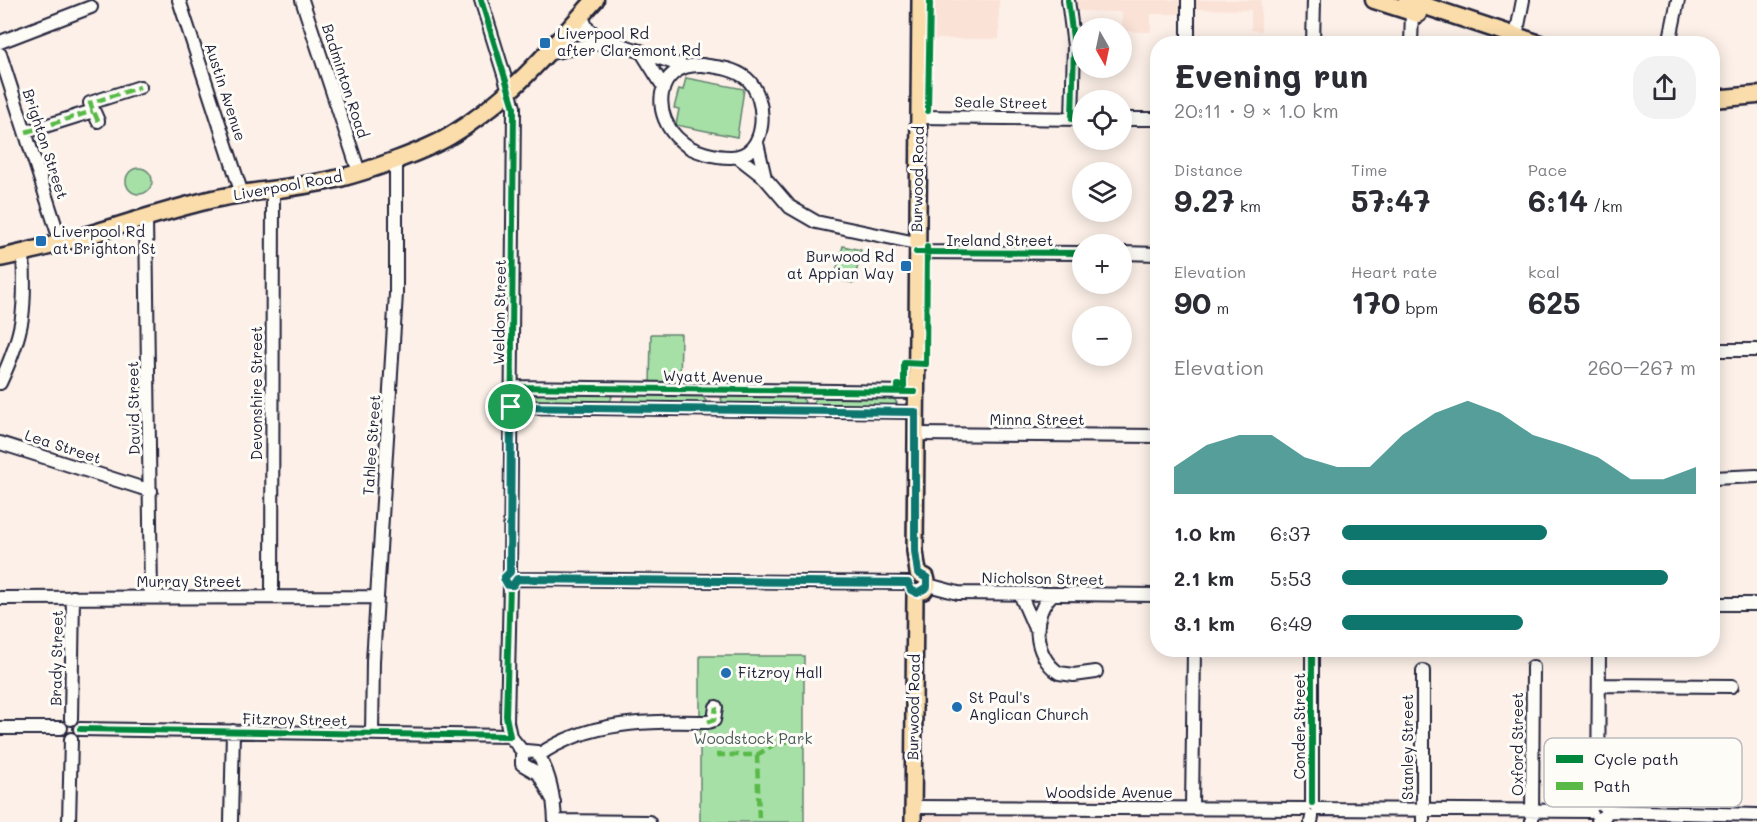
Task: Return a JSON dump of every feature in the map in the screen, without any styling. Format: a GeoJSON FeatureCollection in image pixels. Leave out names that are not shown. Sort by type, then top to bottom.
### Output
{"type":"FeatureCollection","features":[{"type":"Feature","properties":{"kind":"highway","name":"Liverpool Road"},"geometry":{"type":"LineString","coordinates":[[0,258],[61,243],[204,201],[324,182],[358,172],[447,138],[472,122],[510,89],[547,54],[595,0]]}},
{"type":"Feature","properties":{"kind":"highway"},"geometry":{"type":"LineString","coordinates":[[1374,0],[1410,6],[1498,36]]}},
{"type":"Feature","properties":{"kind":"highway"},"geometry":{"type":"LineString","coordinates":[[1720,98],[1757,95]]}},
{"type":"Feature","properties":{"kind":"highway"},"geometry":{"type":"LineString","coordinates":[[1720,109],[1757,106]]}},
{"type":"Feature","properties":{"kind":"main road","name":"Burwood Road"},"geometry":{"type":"LineString","coordinates":[[911,817],[918,583],[915,551],[915,392],[920,0]]}},
{"type":"Feature","properties":{"kind":"street","name":"Austin Avenue"},"geometry":{"type":"LineString","coordinates":[[179,0],[242,194]]}},
{"type":"Feature","properties":{"kind":"street","name":"Badminton Road"},"geometry":{"type":"LineString","coordinates":[[302,0],[358,172]]}},
{"type":"Feature","properties":{"kind":"street","name":"Weldon Street"},"geometry":{"type":"LineString","coordinates":[[481,0],[514,107],[511,387],[512,579],[506,716],[510,736]]}},
{"type":"Feature","properties":{"kind":"street"},"geometry":{"type":"LineString","coordinates":[[1068,0],[1076,90]]}},
{"type":"Feature","properties":{"kind":"street"},"geometry":{"type":"LineString","coordinates":[[1188,0],[1188,36]]}},
{"type":"Feature","properties":{"kind":"street"},"geometry":{"type":"LineString","coordinates":[[1313,36],[1314,0]]}},
{"type":"Feature","properties":{"kind":"street"},"geometry":{"type":"LineString","coordinates":[[1511,36],[1523,0]]}},
{"type":"Feature","properties":{"kind":"street"},"geometry":{"type":"LineString","coordinates":[[1671,36],[1678,0]]}},
{"type":"Feature","properties":{"kind":"street"},"geometry":{"type":"LineString","coordinates":[[1410,6],[1411,36]]}},
{"type":"Feature","properties":{"kind":"street"},"geometry":{"type":"LineString","coordinates":[[0,42],[91,7]]}},
{"type":"Feature","properties":{"kind":"street"},"geometry":{"type":"LineString","coordinates":[[581,15],[590,32],[608,41],[683,66],[702,65],[728,69],[751,83],[759,105],[760,126],[757,143],[765,178]]}},
{"type":"Feature","properties":{"kind":"street"},"geometry":{"type":"LineString","coordinates":[[547,54],[608,41]]}},
{"type":"Feature","properties":{"kind":"street"},"geometry":{"type":"LineString","coordinates":[[641,51],[663,86]]}},
{"type":"Feature","properties":{"kind":"street","name":"Brighton Street"},"geometry":{"type":"LineString","coordinates":[[0,54],[61,243]]}},
{"type":"Feature","properties":{"kind":"street"},"geometry":{"type":"LineString","coordinates":[[683,66],[672,73],[663,86],[662,100],[666,118],[683,144],[706,153],[738,157],[757,143]]}},
{"type":"Feature","properties":{"kind":"street"},"geometry":{"type":"LineString","coordinates":[[26,132],[96,116],[90,103],[140,87]]}},
{"type":"Feature","properties":{"kind":"street","name":"Seale Street"},"geometry":{"type":"LineString","coordinates":[[919,117],[1072,119]]}},
{"type":"Feature","properties":{"kind":"street"},"geometry":{"type":"LineString","coordinates":[[1132,119],[1150,119]]}},
{"type":"Feature","properties":{"kind":"street","name":"Ireland Street"},"geometry":{"type":"LineString","coordinates":[[738,157],[765,178],[790,207],[816,222],[916,247],[1072,253]]}},
{"type":"Feature","properties":{"kind":"street","name":"Tahlee Street"},"geometry":{"type":"LineString","coordinates":[[372,734],[377,597],[396,294],[396,158]]}},
{"type":"Feature","properties":{"kind":"street","name":"Devonshire Street"},"geometry":{"type":"LineString","coordinates":[[272,597],[273,189]]}},
{"type":"Feature","properties":{"kind":"street","name":"David Street"},"geometry":{"type":"LineString","coordinates":[[146,218],[151,597]]}},
{"type":"Feature","properties":{"kind":"street"},"geometry":{"type":"LineString","coordinates":[[0,383],[17,347],[23,319],[23,253]]}},
{"type":"Feature","properties":{"kind":"street"},"geometry":{"type":"LineString","coordinates":[[1132,253],[1150,254]]}},
{"type":"Feature","properties":{"kind":"street"},"geometry":{"type":"LineString","coordinates":[[1720,350],[1757,350]]}},
{"type":"Feature","properties":{"kind":"street","name":"Wyatt Avenue"},"geometry":{"type":"LineString","coordinates":[[511,387],[915,392]]}},
{"type":"Feature","properties":{"kind":"street"},"geometry":{"type":"LineString","coordinates":[[511,407],[915,412]]}},
{"type":"Feature","properties":{"kind":"street","name":"Minna Street"},"geometry":{"type":"LineString","coordinates":[[915,434],[1150,436]]}},
{"type":"Feature","properties":{"kind":"street","name":"Lea Street"},"geometry":{"type":"LineString","coordinates":[[0,443],[150,491]]}},
{"type":"Feature","properties":{"kind":"street"},"geometry":{"type":"LineString","coordinates":[[1720,478],[1757,476]]}},
{"type":"Feature","properties":{"kind":"street","name":"Nicholson Street"},"geometry":{"type":"LineString","coordinates":[[512,579],[918,583],[958,593],[1150,595]]}},
{"type":"Feature","properties":{"kind":"street"},"geometry":{"type":"LineString","coordinates":[[1020,594],[1028,607],[1044,656],[1054,670],[1074,675],[1096,672]]}},
{"type":"Feature","properties":{"kind":"street"},"geometry":{"type":"LineString","coordinates":[[1037,633],[1040,610],[1053,594]]}},
{"type":"Feature","properties":{"kind":"street","name":"Brady Street"},"geometry":{"type":"LineString","coordinates":[[73,597],[76,724]]}},
{"type":"Feature","properties":{"kind":"street","name":"Murray Street"},"geometry":{"type":"LineString","coordinates":[[0,598],[377,597]]}},
{"type":"Feature","properties":{"kind":"street"},"geometry":{"type":"LineString","coordinates":[[1720,604],[1757,604]]}},
{"type":"Feature","properties":{"kind":"street"},"geometry":{"type":"LineString","coordinates":[[1192,808],[1194,657]]}},
{"type":"Feature","properties":{"kind":"street","name":"Conder Street"},"geometry":{"type":"LineString","coordinates":[[1312,657],[1312,812]]}},
{"type":"Feature","properties":{"kind":"street"},"geometry":{"type":"LineString","coordinates":[[1599,657],[1599,738]]}},
{"type":"Feature","properties":{"kind":"street","name":"Oxford Street"},"geometry":{"type":"LineString","coordinates":[[1532,817],[1533,667]]}},
{"type":"Feature","properties":{"kind":"street","name":"Stanley Street"},"geometry":{"type":"LineString","coordinates":[[1423,671],[1423,816]]}},
{"type":"Feature","properties":{"kind":"street"},"geometry":{"type":"LineString","coordinates":[[1599,685],[1732,686]]}},
{"type":"Feature","properties":{"kind":"street"},"geometry":{"type":"LineString","coordinates":[[537,761],[564,738],[638,721],[708,722],[714,720],[716,707]]}},
{"type":"Feature","properties":{"kind":"street"},"geometry":{"type":"LineString","coordinates":[[65,721],[76,724],[79,735],[71,739],[63,735],[61,728],[65,721]]}},
{"type":"Feature","properties":{"kind":"street","name":"Fitzroy Street"},"geometry":{"type":"LineString","coordinates":[[76,724],[233,731],[510,736]]}},
{"type":"Feature","properties":{"kind":"street"},"geometry":{"type":"LineString","coordinates":[[0,728],[61,728]]}},
{"type":"Feature","properties":{"kind":"street"},"geometry":{"type":"LineString","coordinates":[[231,822],[233,731]]}},
{"type":"Feature","properties":{"kind":"street"},"geometry":{"type":"LineString","coordinates":[[510,736],[524,752],[532,749],[541,777],[554,802],[555,822],[649,822]]}},
{"type":"Feature","properties":{"kind":"street"},"geometry":{"type":"LineString","coordinates":[[69,822],[71,739]]}},
{"type":"Feature","properties":{"kind":"street","name":"Woodside Avenue"},"geometry":{"type":"LineString","coordinates":[[911,817],[1192,808],[1423,816],[1532,817],[1598,813],[1757,815]]}},
{"type":"Feature","properties":{"kind":"shaded area"},"geometry":{"type":"Polygon","coordinates":[[[931,0],[999,0],[999,39],[930,39],[931,0]]]}},
{"type":"Feature","properties":{"kind":"shaded area"},"geometry":{"type":"Polygon","coordinates":[[[1076,0],[1261,0],[1261,31],[1251,30],[1251,10],[1194,9],[1181,14],[1151,14],[1151,32],[1132,31],[1132,18],[1122,18],[1122,12],[1076,11],[1076,0]]]}},
{"type":"Feature","properties":{"kind":"shaded area"},"geometry":{"type":"Polygon","coordinates":[[[924,815],[962,816],[962,822],[924,822],[924,815]]]}},
{"type":"Feature","properties":{"kind":"green space"},"geometry":{"type":"Polygon","coordinates":[[[686,78],[744,89],[737,137],[676,125],[679,109],[674,108],[679,89],[683,90],[686,78]]]}},
{"type":"Feature","properties":{"kind":"green space"},"geometry":{"type":"Polygon","coordinates":[[[139,168],[148,172],[152,181],[148,190],[139,194],[130,190],[126,181],[130,172],[139,168]]]}},
{"type":"Feature","properties":{"kind":"green space"},"geometry":{"type":"Polygon","coordinates":[[[843,246],[861,250],[854,283],[834,279],[843,246]]]}},
{"type":"Feature","properties":{"kind":"green space"},"geometry":{"type":"Polygon","coordinates":[[[651,334],[681,334],[680,389],[650,389],[651,334]]]}},
{"type":"Feature","properties":{"kind":"green space"},"geometry":{"type":"Polygon","coordinates":[[[518,392],[609,394],[612,397],[609,403],[518,402],[518,392]]]}},
{"type":"Feature","properties":{"kind":"green space"},"geometry":{"type":"Polygon","coordinates":[[[625,394],[701,394],[706,401],[703,404],[627,404],[622,401],[625,394]]]}},
{"type":"Feature","properties":{"kind":"green space"},"geometry":{"type":"Polygon","coordinates":[[[726,394],[800,395],[805,402],[802,405],[724,405],[721,399],[726,394]]]}},
{"type":"Feature","properties":{"kind":"green space"},"geometry":{"type":"Polygon","coordinates":[[[816,396],[892,396],[897,403],[894,406],[818,406],[813,403],[816,396]]]}},
{"type":"Feature","properties":{"kind":"green space","name":"Woodstock Park"},"geometry":{"type":"Polygon","coordinates":[[[700,656],[804,656],[804,822],[700,822],[700,656]]]}},
{"type":"Feature","properties":{"kind":"marked path"},"geometry":{"type":"LineString","coordinates":[[98,121],[90,103],[140,87]]}},
{"type":"Feature","properties":{"kind":"marked path"},"geometry":{"type":"LineString","coordinates":[[26,132],[93,111]]}},
{"type":"Feature","properties":{"kind":"marked path"},"geometry":{"type":"LineString","coordinates":[[708,722],[714,720],[716,707]]}},
{"type":"Feature","properties":{"kind":"marked path"},"geometry":{"type":"LineString","coordinates":[[716,755],[757,755],[778,742],[805,741]]}},
{"type":"Feature","properties":{"kind":"marked path"},"geometry":{"type":"LineString","coordinates":[[757,755],[759,822]]}},
{"type":"Feature","properties":{"kind":"cycle path"},"geometry":{"type":"LineString","coordinates":[[481,0],[514,107],[510,572]]}},
{"type":"Feature","properties":{"kind":"cycle path"},"geometry":{"type":"LineString","coordinates":[[928,111],[930,0]]}},
{"type":"Feature","properties":{"kind":"cycle path"},"geometry":{"type":"LineString","coordinates":[[1068,0],[1074,46],[1073,90]]}},
{"type":"Feature","properties":{"kind":"cycle path"},"geometry":{"type":"LineString","coordinates":[[898,391],[898,385],[904,386],[904,363],[926,364],[927,247]]}},
{"type":"Feature","properties":{"kind":"cycle path"},"geometry":{"type":"LineString","coordinates":[[916,252],[1072,253]]}},
{"type":"Feature","properties":{"kind":"cycle path"},"geometry":{"type":"LineString","coordinates":[[511,387],[915,392]]}},
{"type":"Feature","properties":{"kind":"cycle path"},"geometry":{"type":"LineString","coordinates":[[511,407],[915,412]]}},
{"type":"Feature","properties":{"kind":"cycle path"},"geometry":{"type":"LineString","coordinates":[[80,729],[510,736],[506,716],[510,585]]}},
{"type":"Feature","properties":{"kind":"cycle path"},"geometry":{"type":"LineString","coordinates":[[1312,657],[1312,803]]}},
{"type":"Feature","properties":{"kind":"place","name":"Liverpool Rd after Claremont Rd"},"geometry":{"type":"Point","coordinates":[545,43]}},
{"type":"Feature","properties":{"kind":"place","name":"Liverpool Rd at Brighton St"},"geometry":{"type":"Point","coordinates":[41,241]}},
{"type":"Feature","properties":{"kind":"place","name":"Burwood Rd at Appian Way"},"geometry":{"type":"Point","coordinates":[906,266]}},
{"type":"Feature","properties":{"kind":"place","name":"Fitzroy Hall"},"geometry":{"type":"Point","coordinates":[726,673]}},
{"type":"Feature","properties":{"kind":"place","name":"St Paul's Anglican Church"},"geometry":{"type":"Point","coordinates":[957,707]}},
{"type":"Feature","properties":{"kind":"route"},"geometry":{"type":"LineString","coordinates":[[511,407],[915,412],[915,551],[918,573],[927,578],[926,590],[914,592],[908,583],[517,579],[513,585],[508,585],[504,578],[510,572],[511,407]]}}]}
